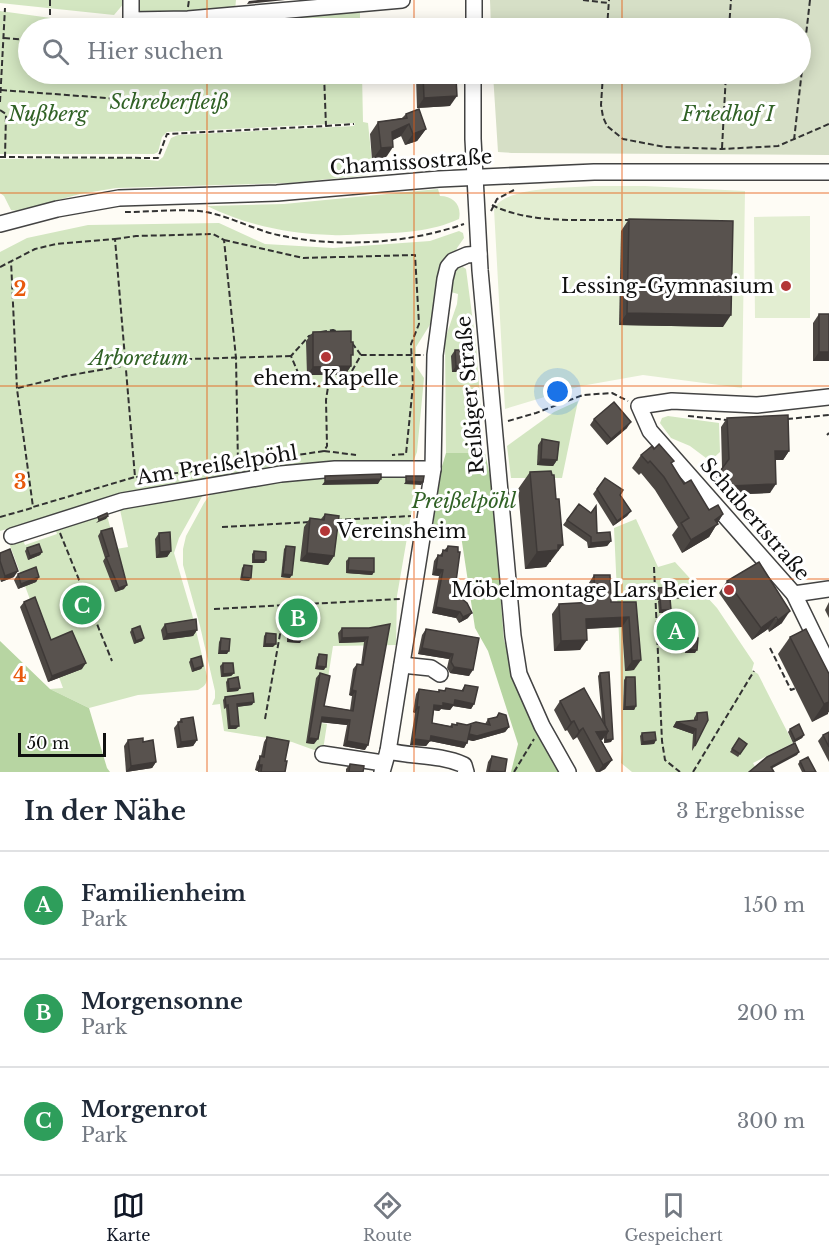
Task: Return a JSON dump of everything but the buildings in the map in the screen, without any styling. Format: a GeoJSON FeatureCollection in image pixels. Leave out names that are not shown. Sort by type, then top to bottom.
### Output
{"type":"FeatureCollection","features":[{"type":"Feature","properties":{"kind":"street"},"geometry":{"type":"LineString","coordinates":[[130,0],[131,18]]}},
{"type":"Feature","properties":{"kind":"street"},"geometry":{"type":"LineString","coordinates":[[199,18],[402,0]]}},
{"type":"Feature","properties":{"kind":"street"},"geometry":{"type":"LineString","coordinates":[[474,0],[474,18]]}},
{"type":"Feature","properties":{"kind":"street","name":"Reißiger Straße"},"geometry":{"type":"LineString","coordinates":[[473,84],[479,254],[513,636],[519,674],[542,726],[568,772]]}},
{"type":"Feature","properties":{"kind":"street","name":"Chamissostraße"},"geometry":{"type":"LineString","coordinates":[[0,224],[57,209],[119,198],[309,192],[439,179],[594,172],[829,172]]}},
{"type":"Feature","properties":{"kind":"street"},"geometry":{"type":"LineString","coordinates":[[385,762],[433,469],[435,355],[445,279],[448,267],[460,257],[479,254]]}},
{"type":"Feature","properties":{"kind":"street"},"geometry":{"type":"LineString","coordinates":[[639,406],[672,400],[757,405],[829,398]]}},
{"type":"Feature","properties":{"kind":"street","name":"Schubertstraße"},"geometry":{"type":"LineString","coordinates":[[639,406],[650,431],[794,594],[829,666]]}},
{"type":"Feature","properties":{"kind":"street","name":"Am Preißelpöhl"},"geometry":{"type":"LineString","coordinates":[[12,536],[122,501],[281,474],[335,469],[433,469]]}},
{"type":"Feature","properties":{"kind":"street"},"geometry":{"type":"LineString","coordinates":[[794,594],[829,589]]}},
{"type":"Feature","properties":{"kind":"street"},"geometry":{"type":"LineString","coordinates":[[402,665],[431,668],[440,674]]}},
{"type":"Feature","properties":{"kind":"street"},"geometry":{"type":"LineString","coordinates":[[323,754],[385,762],[410,756],[434,756],[450,766],[464,765],[466,772]]}},
{"type":"Feature","properties":{"kind":"path"},"geometry":{"type":"LineString","coordinates":[[50,0],[50,15]]}},
{"type":"Feature","properties":{"kind":"path"},"geometry":{"type":"LineString","coordinates":[[583,0],[608,1],[607,18]]}},
{"type":"Feature","properties":{"kind":"path"},"geometry":{"type":"LineString","coordinates":[[730,18],[731,0]]}},
{"type":"Feature","properties":{"kind":"path"},"geometry":{"type":"LineString","coordinates":[[808,18],[810,0]]}},
{"type":"Feature","properties":{"kind":"path"},"geometry":{"type":"LineString","coordinates":[[0,102],[4,8]]}},
{"type":"Feature","properties":{"kind":"path"},"geometry":{"type":"LineString","coordinates":[[4,38],[18,39]]}},
{"type":"Feature","properties":{"kind":"path"},"geometry":{"type":"LineString","coordinates":[[324,84],[326,126]]}},
{"type":"Feature","properties":{"kind":"path"},"geometry":{"type":"LineString","coordinates":[[602,84],[601,105],[607,126],[623,139],[665,147],[722,149],[778,146],[829,124]]}},
{"type":"Feature","properties":{"kind":"path"},"geometry":{"type":"LineString","coordinates":[[722,149],[725,84]]}},
{"type":"Feature","properties":{"kind":"path"},"geometry":{"type":"LineString","coordinates":[[794,140],[800,84]]}},
{"type":"Feature","properties":{"kind":"path"},"geometry":{"type":"LineString","coordinates":[[1,90],[120,99]]}},
{"type":"Feature","properties":{"kind":"path"},"geometry":{"type":"LineString","coordinates":[[0,110],[6,114],[5,157]]}},
{"type":"Feature","properties":{"kind":"path"},"geometry":{"type":"LineString","coordinates":[[0,157],[158,158],[167,134],[354,124]]}},
{"type":"Feature","properties":{"kind":"path"},"geometry":{"type":"LineString","coordinates":[[490,215],[492,205],[501,195]]}},
{"type":"Feature","properties":{"kind":"path"},"geometry":{"type":"LineString","coordinates":[[492,205],[512,214],[531,217],[640,220]]}},
{"type":"Feature","properties":{"kind":"path"},"geometry":{"type":"LineString","coordinates":[[118,212],[198,211],[218,215],[279,235],[322,241],[369,241],[413,237],[464,224]]}},
{"type":"Feature","properties":{"kind":"path"},"geometry":{"type":"LineString","coordinates":[[0,267],[35,249],[56,244],[136,236],[213,234],[224,240],[303,258],[415,255],[419,324],[411,345],[413,385],[406,454],[386,455]]}},
{"type":"Feature","properties":{"kind":"path"},"geometry":{"type":"LineString","coordinates":[[116,239],[135,477]]}},
{"type":"Feature","properties":{"kind":"path"},"geometry":{"type":"LineString","coordinates":[[224,240],[236,358],[238,464]]}},
{"type":"Feature","properties":{"kind":"path"},"geometry":{"type":"LineString","coordinates":[[11,261],[17,388],[33,507]]}},
{"type":"Feature","properties":{"kind":"path"},"geometry":{"type":"LineString","coordinates":[[17,388],[66,376],[156,360],[291,356],[309,336],[333,330],[344,334]]}},
{"type":"Feature","properties":{"kind":"path"},"geometry":{"type":"LineString","coordinates":[[348,339],[361,355]]}},
{"type":"Feature","properties":{"kind":"path"},"geometry":{"type":"LineString","coordinates":[[361,355],[435,355]]}},
{"type":"Feature","properties":{"kind":"path"},"geometry":{"type":"LineString","coordinates":[[291,356],[302,382],[313,387],[328,387],[345,383],[361,355]]}},
{"type":"Feature","properties":{"kind":"path"},"geometry":{"type":"LineString","coordinates":[[324,451],[327,446],[328,387]]}},
{"type":"Feature","properties":{"kind":"path"},"geometry":{"type":"LineString","coordinates":[[504,422],[536,413],[583,395],[612,393],[639,406]]}},
{"type":"Feature","properties":{"kind":"path"},"geometry":{"type":"LineString","coordinates":[[0,516],[135,477],[187,472],[324,451],[356,455]]}},
{"type":"Feature","properties":{"kind":"path"},"geometry":{"type":"LineString","coordinates":[[328,521],[413,516]]}},
{"type":"Feature","properties":{"kind":"path"},"geometry":{"type":"LineString","coordinates":[[55,521],[112,661]]}},
{"type":"Feature","properties":{"kind":"path"},"geometry":{"type":"LineString","coordinates":[[222,527],[317,521]]}},
{"type":"Feature","properties":{"kind":"path"},"geometry":{"type":"LineString","coordinates":[[654,567],[662,741],[665,760],[680,772]]}},
{"type":"Feature","properties":{"kind":"path"},"geometry":{"type":"LineString","coordinates":[[214,609],[396,599],[412,601]]}},
{"type":"Feature","properties":{"kind":"path"},"geometry":{"type":"LineString","coordinates":[[264,719],[285,606]]}},
{"type":"Feature","properties":{"kind":"path"},"geometry":{"type":"LineString","coordinates":[[770,648],[791,690],[795,688]]}},
{"type":"Feature","properties":{"kind":"path"},"geometry":{"type":"LineString","coordinates":[[780,667],[784,665]]}},
{"type":"Feature","properties":{"kind":"path"},"geometry":{"type":"LineString","coordinates":[[693,772],[754,671]]}},
{"type":"Feature","properties":{"kind":"path"},"geometry":{"type":"LineString","coordinates":[[514,772],[542,726]]}},
{"type":"Feature","properties":{"kind":"green space"},"geometry":{"type":"Polygon","coordinates":[[[0,0],[125,0],[125,2],[114,15],[0,3],[0,0]]]}},
{"type":"Feature","properties":{"kind":"green space"},"geometry":{"type":"Polygon","coordinates":[[[132,0],[236,0],[235,10],[140,16],[132,0]]]}},
{"type":"Feature","properties":{"kind":"green space","name":"Friedhof I"},"geometry":{"type":"Polygon","coordinates":[[[490,0],[829,0],[829,155],[498,152],[494,84],[811,84],[811,18],[491,18],[490,0]]]}},
{"type":"Feature","properties":{"kind":"green space"},"geometry":{"type":"Polygon","coordinates":[[[360,6],[360,18],[250,18],[321,12],[360,6]]]}},
{"type":"Feature","properties":{"kind":"green space"},"geometry":{"type":"Polygon","coordinates":[[[0,11],[51,18],[18,18],[18,84],[362,84],[363,122],[368,123],[372,162],[438,162],[438,168],[290,183],[116,188],[80,194],[18,211],[11,210],[0,193],[0,159],[132,158],[158,161],[163,157],[171,138],[178,135],[354,126],[355,123],[167,132],[162,137],[158,152],[154,154],[0,154],[0,11]]]}},
{"type":"Feature","properties":{"kind":"green space"},"geometry":{"type":"Polygon","coordinates":[[[593,186],[745,191],[742,388],[643,375],[581,386],[505,409],[494,209],[500,201],[524,192],[593,186]]]}},
{"type":"Feature","properties":{"kind":"green space"},"geometry":{"type":"Polygon","coordinates":[[[438,189],[440,196],[453,200],[458,206],[459,219],[437,227],[403,232],[341,235],[299,233],[252,223],[207,206],[284,204],[438,189]]]}},
{"type":"Feature","properties":{"kind":"green space"},"geometry":{"type":"Polygon","coordinates":[[[810,216],[810,318],[755,318],[754,217],[810,216]]]}},
{"type":"Feature","properties":{"kind":"green space","name":"Arboretum"},"geometry":{"type":"Polygon","coordinates":[[[219,223],[265,244],[333,248],[430,241],[459,231],[463,233],[464,238],[457,248],[434,323],[431,323],[416,347],[416,366],[424,378],[417,452],[413,462],[140,492],[0,531],[0,252],[27,238],[88,225],[219,223]]]}},
{"type":"Feature","properties":{"kind":"green space"},"geometry":{"type":"Polygon","coordinates":[[[458,268],[466,269],[476,345],[484,449],[467,453],[446,453],[445,339],[457,304],[458,294],[451,292],[451,281],[458,268]]]}},
{"type":"Feature","properties":{"kind":"green space"},"geometry":{"type":"Polygon","coordinates":[[[578,401],[562,478],[511,478],[507,446],[554,412],[578,401]]]}},
{"type":"Feature","properties":{"kind":"green space"},"geometry":{"type":"Polygon","coordinates":[[[668,416],[719,423],[720,452],[710,461],[690,446],[671,438],[660,423],[662,418],[668,416]]]}},
{"type":"Feature","properties":{"kind":"green space","name":"Preißelpöhl"},"geometry":{"type":"Polygon","coordinates":[[[484,449],[491,480],[504,640],[528,715],[560,772],[511,772],[518,744],[488,651],[475,628],[460,529],[433,527],[437,483],[446,453],[467,453],[484,449]]]}},
{"type":"Feature","properties":{"kind":"green space"},"geometry":{"type":"Polygon","coordinates":[[[418,474],[397,596],[396,645],[333,646],[321,723],[327,724],[323,750],[314,750],[292,742],[224,731],[220,704],[212,705],[215,691],[183,565],[186,536],[211,493],[283,477],[418,474]]]}},
{"type":"Feature","properties":{"kind":"green space"},"geometry":{"type":"Polygon","coordinates":[[[204,493],[179,538],[174,553],[207,676],[205,684],[198,690],[138,695],[89,708],[50,689],[63,688],[9,543],[22,538],[25,545],[57,534],[54,525],[105,508],[116,549],[128,547],[119,505],[204,493]]]}},
{"type":"Feature","properties":{"kind":"green space"},"geometry":{"type":"Polygon","coordinates":[[[636,519],[658,567],[675,562],[717,608],[754,663],[752,670],[758,674],[793,743],[753,763],[758,772],[632,772],[621,763],[620,658],[614,528],[636,519]]]}},
{"type":"Feature","properties":{"kind":"green space"},"geometry":{"type":"Polygon","coordinates":[[[0,641],[50,689],[89,708],[110,772],[0,772],[0,641]]]}},
{"type":"Feature","properties":{"kind":"place","name":"Lessing-Gymnasium"},"geometry":{"type":"Point","coordinates":[786,286]}},
{"type":"Feature","properties":{"kind":"place","name":"ehem. Kapelle"},"geometry":{"type":"Point","coordinates":[326,357]}},
{"type":"Feature","properties":{"kind":"place","name":"Vereinsheim"},"geometry":{"type":"Point","coordinates":[325,531]}},
{"type":"Feature","properties":{"kind":"place","name":"Möbelmontage Lars Beier"},"geometry":{"type":"Point","coordinates":[729,590]}},
{"type":"Feature","properties":{"kind":"place","name":"Morgenrot"},"geometry":{"type":"Point","coordinates":[82,605]}},
{"type":"Feature","properties":{"kind":"place","name":"Morgensonne"},"geometry":{"type":"Point","coordinates":[298,618]}},
{"type":"Feature","properties":{"kind":"place","name":"Familienheim"},"geometry":{"type":"Point","coordinates":[676,631]}},
{"type":"Feature","properties":{"kind":"park label","name":"Schreberfleiß"},"geometry":{"type":"Point","coordinates":[169,102]}},
{"type":"Feature","properties":{"kind":"park label","name":"Nußberg"},"geometry":{"type":"Point","coordinates":[48,114]}}]}
